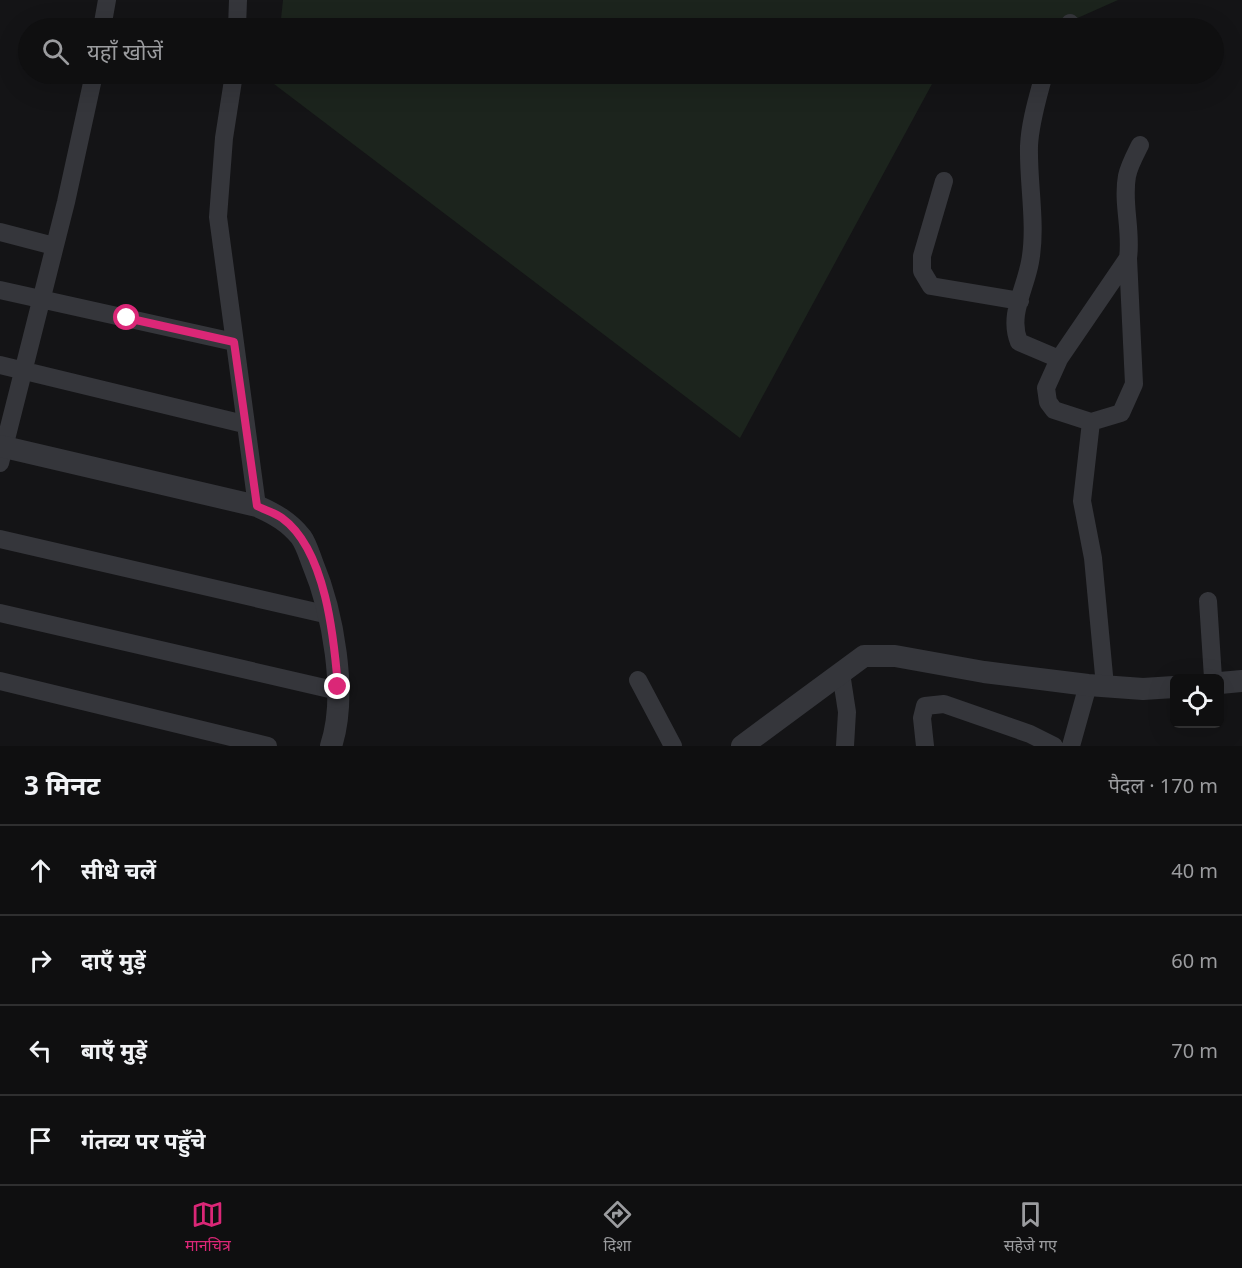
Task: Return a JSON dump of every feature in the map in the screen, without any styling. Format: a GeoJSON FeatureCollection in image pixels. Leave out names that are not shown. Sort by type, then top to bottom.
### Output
{"type":"FeatureCollection","features":[{"type":"Feature","properties":{"kind":"street"},"geometry":{"type":"LineString","coordinates":[[104,18],[107,0]]}},
{"type":"Feature","properties":{"kind":"street"},"geometry":{"type":"LineString","coordinates":[[237,18],[238,0]]}},
{"type":"Feature","properties":{"kind":"street"},"geometry":{"type":"LineString","coordinates":[[92,84],[41,299],[1,452],[257,506],[283,518],[303,539],[322,586],[334,634],[338,691],[331,746]]}},
{"type":"Feature","properties":{"kind":"street"},"geometry":{"type":"LineString","coordinates":[[232,84],[224,138],[218,217],[244,424],[257,506]]}},
{"type":"Feature","properties":{"kind":"street"},"geometry":{"type":"LineString","coordinates":[[1041,84],[1029,145],[1031,259],[1015,315],[1014,329],[1019,342],[1059,358]]}},
{"type":"Feature","properties":{"kind":"street"},"geometry":{"type":"LineString","coordinates":[[1128,258],[1059,358],[1046,388],[1048,402],[1054,410],[1091,422],[1122,413],[1134,384],[1128,258],[1131,240],[1126,192],[1127,174],[1140,145]]}},
{"type":"Feature","properties":{"kind":"street"},"geometry":{"type":"LineString","coordinates":[[944,181],[922,256],[925,280],[931,286],[1020,301]]}},
{"type":"Feature","properties":{"kind":"street"},"geometry":{"type":"LineString","coordinates":[[0,232],[54,246]]}},
{"type":"Feature","properties":{"kind":"street"},"geometry":{"type":"LineString","coordinates":[[0,290],[234,342]]}},
{"type":"Feature","properties":{"kind":"street"},"geometry":{"type":"LineString","coordinates":[[0,365],[244,424]]}},
{"type":"Feature","properties":{"kind":"street"},"geometry":{"type":"LineString","coordinates":[[1071,746],[1096,686],[1093,558],[1082,501],[1091,422]]}},
{"type":"Feature","properties":{"kind":"street"},"geometry":{"type":"LineString","coordinates":[[0,539],[329,615]]}},
{"type":"Feature","properties":{"kind":"street"},"geometry":{"type":"LineString","coordinates":[[1208,601],[1213,674]]}},
{"type":"Feature","properties":{"kind":"street"},"geometry":{"type":"LineString","coordinates":[[0,613],[338,691]]}},
{"type":"Feature","properties":{"kind":"street"},"geometry":{"type":"LineString","coordinates":[[754,742],[864,656],[895,656],[984,672],[1096,686],[1143,689],[1170,687]]}},
{"type":"Feature","properties":{"kind":"street"},"geometry":{"type":"LineString","coordinates":[[841,673],[847,712],[845,746]]}},
{"type":"Feature","properties":{"kind":"street"},"geometry":{"type":"LineString","coordinates":[[638,680],[673,746]]}},
{"type":"Feature","properties":{"kind":"street"},"geometry":{"type":"LineString","coordinates":[[0,681],[268,746]]}},
{"type":"Feature","properties":{"kind":"street"},"geometry":{"type":"LineString","coordinates":[[1224,683],[1242,681]]}},
{"type":"Feature","properties":{"kind":"street"},"geometry":{"type":"LineString","coordinates":[[925,746],[922,718],[925,706],[935,704],[944,704],[1005,725],[1054,746]]}},
{"type":"Feature","properties":{"kind":"shaded area"},"geometry":{"type":"Polygon","coordinates":[[[283,0],[1118,0],[1078,18],[281,18],[283,0]]]}},
{"type":"Feature","properties":{"kind":"shaded area"},"geometry":{"type":"Polygon","coordinates":[[[274,84],[932,84],[740,438],[274,84]]]}},
{"type":"Feature","properties":{"kind":"route"},"geometry":{"type":"LineString","coordinates":[[127,318],[234,342],[257,506],[283,518],[303,539],[322,586],[334,634],[338,687]]}}]}
